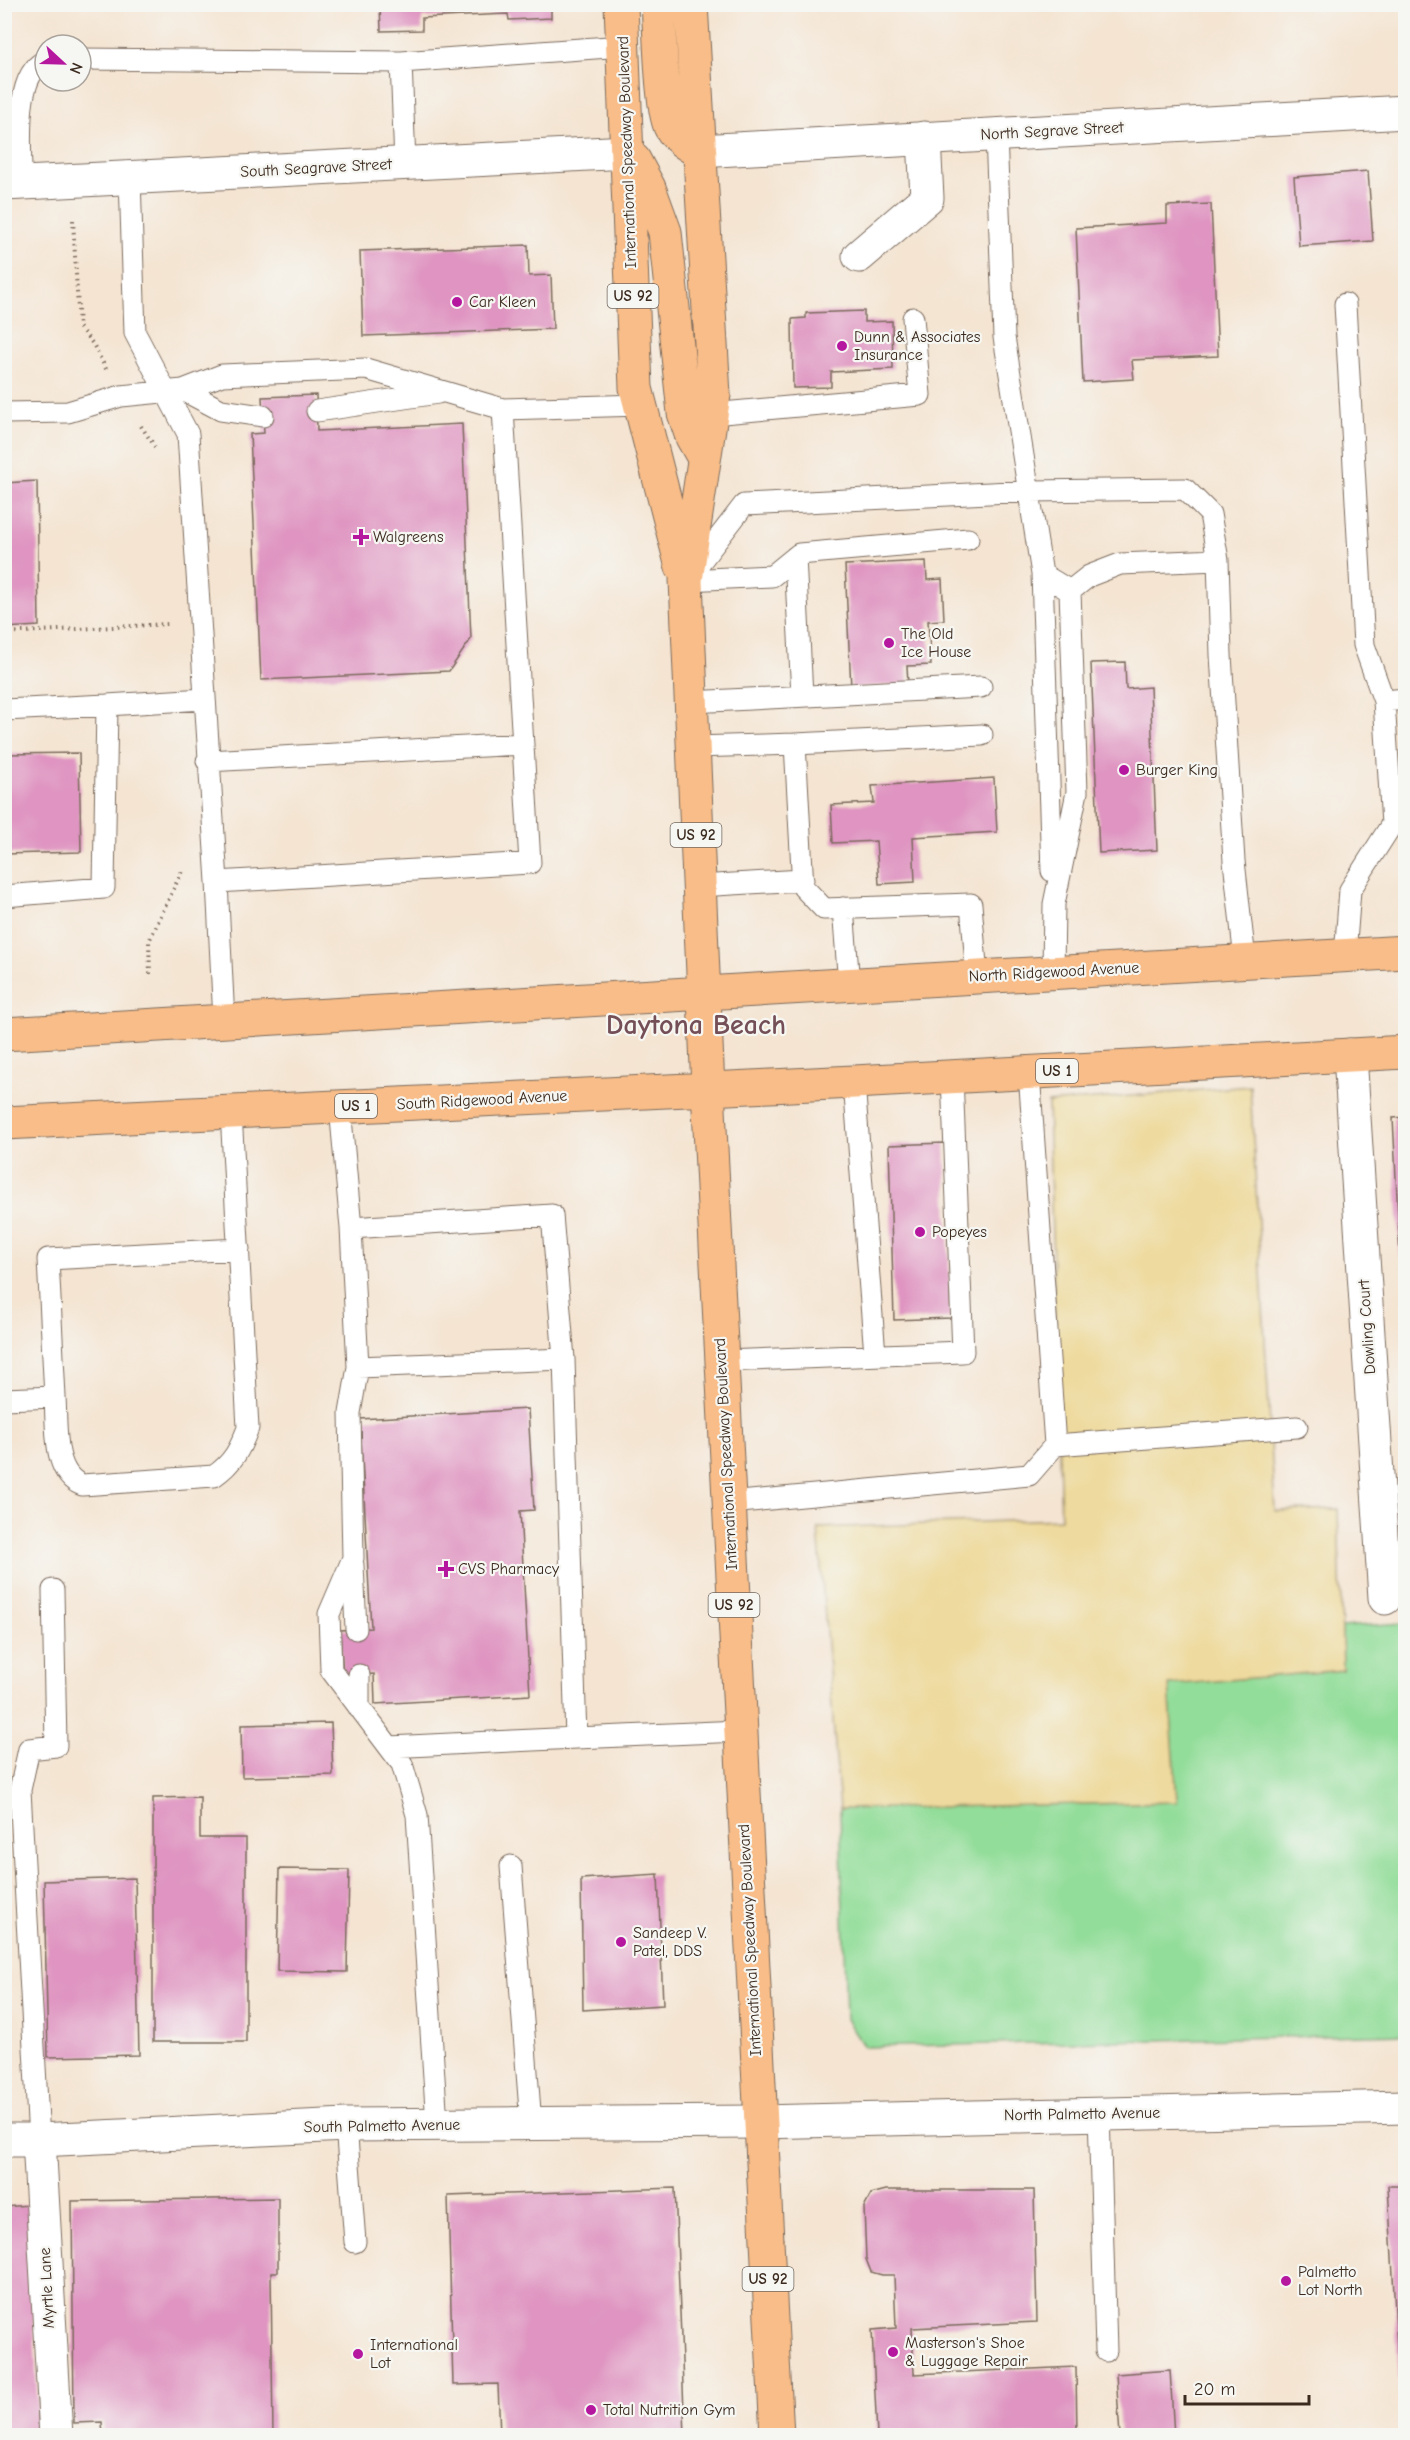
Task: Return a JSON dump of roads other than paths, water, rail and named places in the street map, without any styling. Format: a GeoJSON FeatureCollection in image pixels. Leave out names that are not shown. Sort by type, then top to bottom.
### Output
{"type":"FeatureCollection","features":[{"type":"Feature","properties":{"kind":"main road","name":"International Speedway Boulevard"},"geometry":{"type":"LineString","coordinates":[[621,4],[636,388],[686,580]]}},
{"type":"Feature","properties":{"kind":"main road"},"geometry":{"type":"LineString","coordinates":[[658,4],[667,116],[676,135],[687,145],[699,151]]}},
{"type":"Feature","properties":{"kind":"main road","name":"International Speedway Boulevard"},"geometry":{"type":"LineString","coordinates":[[691,4],[714,394],[686,580],[703,993],[759,2122],[777,2436]]}},
{"type":"Feature","properties":{"kind":"main road"},"geometry":{"type":"LineString","coordinates":[[628,152],[649,188],[665,232],[684,413],[692,437],[704,458]]}},
{"type":"Feature","properties":{"kind":"main road","name":"North Ridgewood Avenue"},"geometry":{"type":"LineString","coordinates":[[703,993],[1406,952]]}},
{"type":"Feature","properties":{"kind":"main road"},"geometry":{"type":"LineString","coordinates":[[4,1034],[703,993]]}},
{"type":"Feature","properties":{"kind":"main road","name":"US 1"},"geometry":{"type":"LineString","coordinates":[[708,1089],[1406,1052]]}},
{"type":"Feature","properties":{"kind":"main road","name":"South Ridgewood Avenue"},"geometry":{"type":"LineString","coordinates":[[4,1123],[708,1089]]}},
{"type":"Feature","properties":{"kind":"street","name":"North Segrave Street"},"geometry":{"type":"LineString","coordinates":[[699,151],[1406,112]]}},
{"type":"Feature","properties":{"kind":"street"},"geometry":{"type":"LineString","coordinates":[[859,256],[927,198],[924,138]]}},
{"type":"Feature","properties":{"kind":"street","name":"South Seagrave Street"},"geometry":{"type":"LineString","coordinates":[[13,184],[628,152]]}},
{"type":"Feature","properties":{"kind":"street","name":"Dowling Court"},"geometry":{"type":"LineString","coordinates":[[1350,1055],[1384,1598]]}},
{"type":"Feature","properties":{"kind":"street","name":"North Palmetto Avenue"},"geometry":{"type":"LineString","coordinates":[[759,2122],[1406,2107]]}},
{"type":"Feature","properties":{"kind":"street","name":"South Palmetto Avenue"},"geometry":{"type":"LineString","coordinates":[[4,2140],[346,2125],[759,2122]]}},
{"type":"Feature","properties":{"kind":"street","name":"Myrtle Lane"},"geometry":{"type":"LineString","coordinates":[[39,2140],[56,2436]]}},
{"type":"Feature","properties":{"kind":"lane"},"geometry":{"type":"LineString","coordinates":[[93,59],[401,62],[623,46]]}},
{"type":"Feature","properties":{"kind":"lane"},"geometry":{"type":"LineString","coordinates":[[401,62],[405,163]]}},
{"type":"Feature","properties":{"kind":"lane"},"geometry":{"type":"LineString","coordinates":[[13,184],[22,100],[33,70]]}},
{"type":"Feature","properties":{"kind":"lane"},"geometry":{"type":"LineString","coordinates":[[996,135],[1004,337],[1042,574],[1054,904],[1053,972]]}},
{"type":"Feature","properties":{"kind":"lane"},"geometry":{"type":"LineString","coordinates":[[130,178],[135,333],[173,391],[188,434],[224,1021]]}},
{"type":"Feature","properties":{"kind":"lane"},"geometry":{"type":"LineString","coordinates":[[1345,304],[1364,645],[1384,701],[1392,824],[1350,890],[1345,955]]}},
{"type":"Feature","properties":{"kind":"lane"},"geometry":{"type":"LineString","coordinates":[[712,414],[920,394],[913,318]]}},
{"type":"Feature","properties":{"kind":"lane"},"geometry":{"type":"LineString","coordinates":[[4,413],[69,412],[121,396],[173,391],[222,375],[366,369],[503,409],[641,405]]}},
{"type":"Feature","properties":{"kind":"lane"},"geometry":{"type":"LineString","coordinates":[[173,391],[222,410],[263,416]]}},
{"type":"Feature","properties":{"kind":"lane"},"geometry":{"type":"LineString","coordinates":[[317,411],[444,392]]}},
{"type":"Feature","properties":{"kind":"lane"},"geometry":{"type":"LineString","coordinates":[[217,882],[530,863],[503,409]]}},
{"type":"Feature","properties":{"kind":"lane"},"geometry":{"type":"LineString","coordinates":[[686,580],[744,505],[1030,491],[1185,489],[1210,514],[1218,560],[1221,655],[1234,861],[1245,960]]}},
{"type":"Feature","properties":{"kind":"lane"},"geometry":{"type":"LineString","coordinates":[[686,580],[772,576],[799,554],[968,539]]}},
{"type":"Feature","properties":{"kind":"lane"},"geometry":{"type":"LineString","coordinates":[[795,557],[802,696]]}},
{"type":"Feature","properties":{"kind":"lane"},"geometry":{"type":"LineString","coordinates":[[1070,591],[1089,576],[1120,564],[1218,560]]}},
{"type":"Feature","properties":{"kind":"lane"},"geometry":{"type":"LineString","coordinates":[[1042,574],[1070,591]]}},
{"type":"Feature","properties":{"kind":"lane"},"geometry":{"type":"LineString","coordinates":[[1054,904],[1077,792],[1070,591]]}},
{"type":"Feature","properties":{"kind":"lane"},"geometry":{"type":"LineString","coordinates":[[691,702],[981,687]]}},
{"type":"Feature","properties":{"kind":"lane"},"geometry":{"type":"LineString","coordinates":[[4,710],[204,699]]}},
{"type":"Feature","properties":{"kind":"lane"},"geometry":{"type":"LineString","coordinates":[[1384,701],[1406,699]]}},
{"type":"Feature","properties":{"kind":"lane"},"geometry":{"type":"LineString","coordinates":[[4,896],[104,888],[107,705]]}},
{"type":"Feature","properties":{"kind":"lane"},"geometry":{"type":"LineString","coordinates":[[693,747],[982,735]]}},
{"type":"Feature","properties":{"kind":"lane"},"geometry":{"type":"LineString","coordinates":[[207,761],[523,744]]}},
{"type":"Feature","properties":{"kind":"lane"},"geometry":{"type":"LineString","coordinates":[[795,744],[803,887],[824,909],[971,904],[977,977]]}},
{"type":"Feature","properties":{"kind":"lane"},"geometry":{"type":"LineString","coordinates":[[699,886],[803,880]]}},
{"type":"Feature","properties":{"kind":"lane"},"geometry":{"type":"LineString","coordinates":[[843,908],[849,985]]}},
{"type":"Feature","properties":{"kind":"lane"},"geometry":{"type":"LineString","coordinates":[[1029,1072],[1055,1445]]}},
{"type":"Feature","properties":{"kind":"lane"},"geometry":{"type":"LineString","coordinates":[[722,1361],[963,1352],[952,1076]]}},
{"type":"Feature","properties":{"kind":"lane"},"geometry":{"type":"LineString","coordinates":[[854,1082],[875,1355]]}},
{"type":"Feature","properties":{"kind":"lane"},"geometry":{"type":"LineString","coordinates":[[340,1107],[351,1228],[358,1367],[350,1413],[356,1629]]}},
{"type":"Feature","properties":{"kind":"lane"},"geometry":{"type":"LineString","coordinates":[[231,1112],[239,1249],[248,1428],[241,1448],[229,1466],[214,1476],[82,1485],[72,1481],[61,1465],[48,1259],[239,1249]]}},
{"type":"Feature","properties":{"kind":"lane"},"geometry":{"type":"LineString","coordinates":[[351,1228],[552,1215],[564,1359],[576,1738]]}},
{"type":"Feature","properties":{"kind":"lane"},"geometry":{"type":"LineString","coordinates":[[358,1367],[564,1359]]}},
{"type":"Feature","properties":{"kind":"lane"},"geometry":{"type":"LineString","coordinates":[[4,1399],[55,1397]]}},
{"type":"Feature","properties":{"kind":"lane"},"geometry":{"type":"LineString","coordinates":[[729,1503],[1029,1475],[1055,1445],[1297,1427]]}},
{"type":"Feature","properties":{"kind":"lane"},"geometry":{"type":"LineString","coordinates":[[353,1558],[329,1614],[331,1670],[402,1764],[417,1815],[437,2124]]}},
{"type":"Feature","properties":{"kind":"lane"},"geometry":{"type":"LineString","coordinates":[[39,2140],[20,1790],[29,1749],[57,1746],[53,1590]]}},
{"type":"Feature","properties":{"kind":"lane"},"geometry":{"type":"LineString","coordinates":[[359,1675],[359,1708]]}},
{"type":"Feature","properties":{"kind":"lane"},"geometry":{"type":"LineString","coordinates":[[389,1747],[740,1731]]}},
{"type":"Feature","properties":{"kind":"lane"},"geometry":{"type":"LineString","coordinates":[[511,1866],[531,2124]]}},
{"type":"Feature","properties":{"kind":"lane"},"geometry":{"type":"LineString","coordinates":[[1099,2113],[1106,2351]]}},
{"type":"Feature","properties":{"kind":"lane"},"geometry":{"type":"LineString","coordinates":[[346,2125],[355,2242]]}},
{"type":"Feature","properties":{"kind":"place","name":"Car Kleen"},"geometry":{"type":"Point","coordinates":[457,302]}},
{"type":"Feature","properties":{"kind":"place","name":"Dunn & Associates Insurance"},"geometry":{"type":"Point","coordinates":[842,346]}},
{"type":"Feature","properties":{"kind":"place","name":"Walgreens"},"geometry":{"type":"Point","coordinates":[361,537]}},
{"type":"Feature","properties":{"kind":"place","name":"The Old Ice House"},"geometry":{"type":"Point","coordinates":[889,643]}},
{"type":"Feature","properties":{"kind":"place","name":"Burger King"},"geometry":{"type":"Point","coordinates":[1124,770]}},
{"type":"Feature","properties":{"kind":"place","name":"Popeyes"},"geometry":{"type":"Point","coordinates":[920,1232]}},
{"type":"Feature","properties":{"kind":"place","name":"CVS Pharmacy"},"geometry":{"type":"Point","coordinates":[446,1569]}},
{"type":"Feature","properties":{"kind":"place","name":"Sandeep V. Patel, DDS"},"geometry":{"type":"Point","coordinates":[621,1942]}},
{"type":"Feature","properties":{"kind":"place","name":"Palmetto Lot North"},"geometry":{"type":"Point","coordinates":[1286,2281]}},
{"type":"Feature","properties":{"kind":"place","name":"Masterson's Shoe & Luggage Repair"},"geometry":{"type":"Point","coordinates":[893,2352]}},
{"type":"Feature","properties":{"kind":"place","name":"International Lot"},"geometry":{"type":"Point","coordinates":[358,2354]}},
{"type":"Feature","properties":{"kind":"place","name":"Total Nutrition Gym"},"geometry":{"type":"Point","coordinates":[591,2410]}},
{"type":"Feature","properties":{"kind":"district","name":"Daytona Beach"},"geometry":{"type":"Point","coordinates":[696,1025]}}]}
